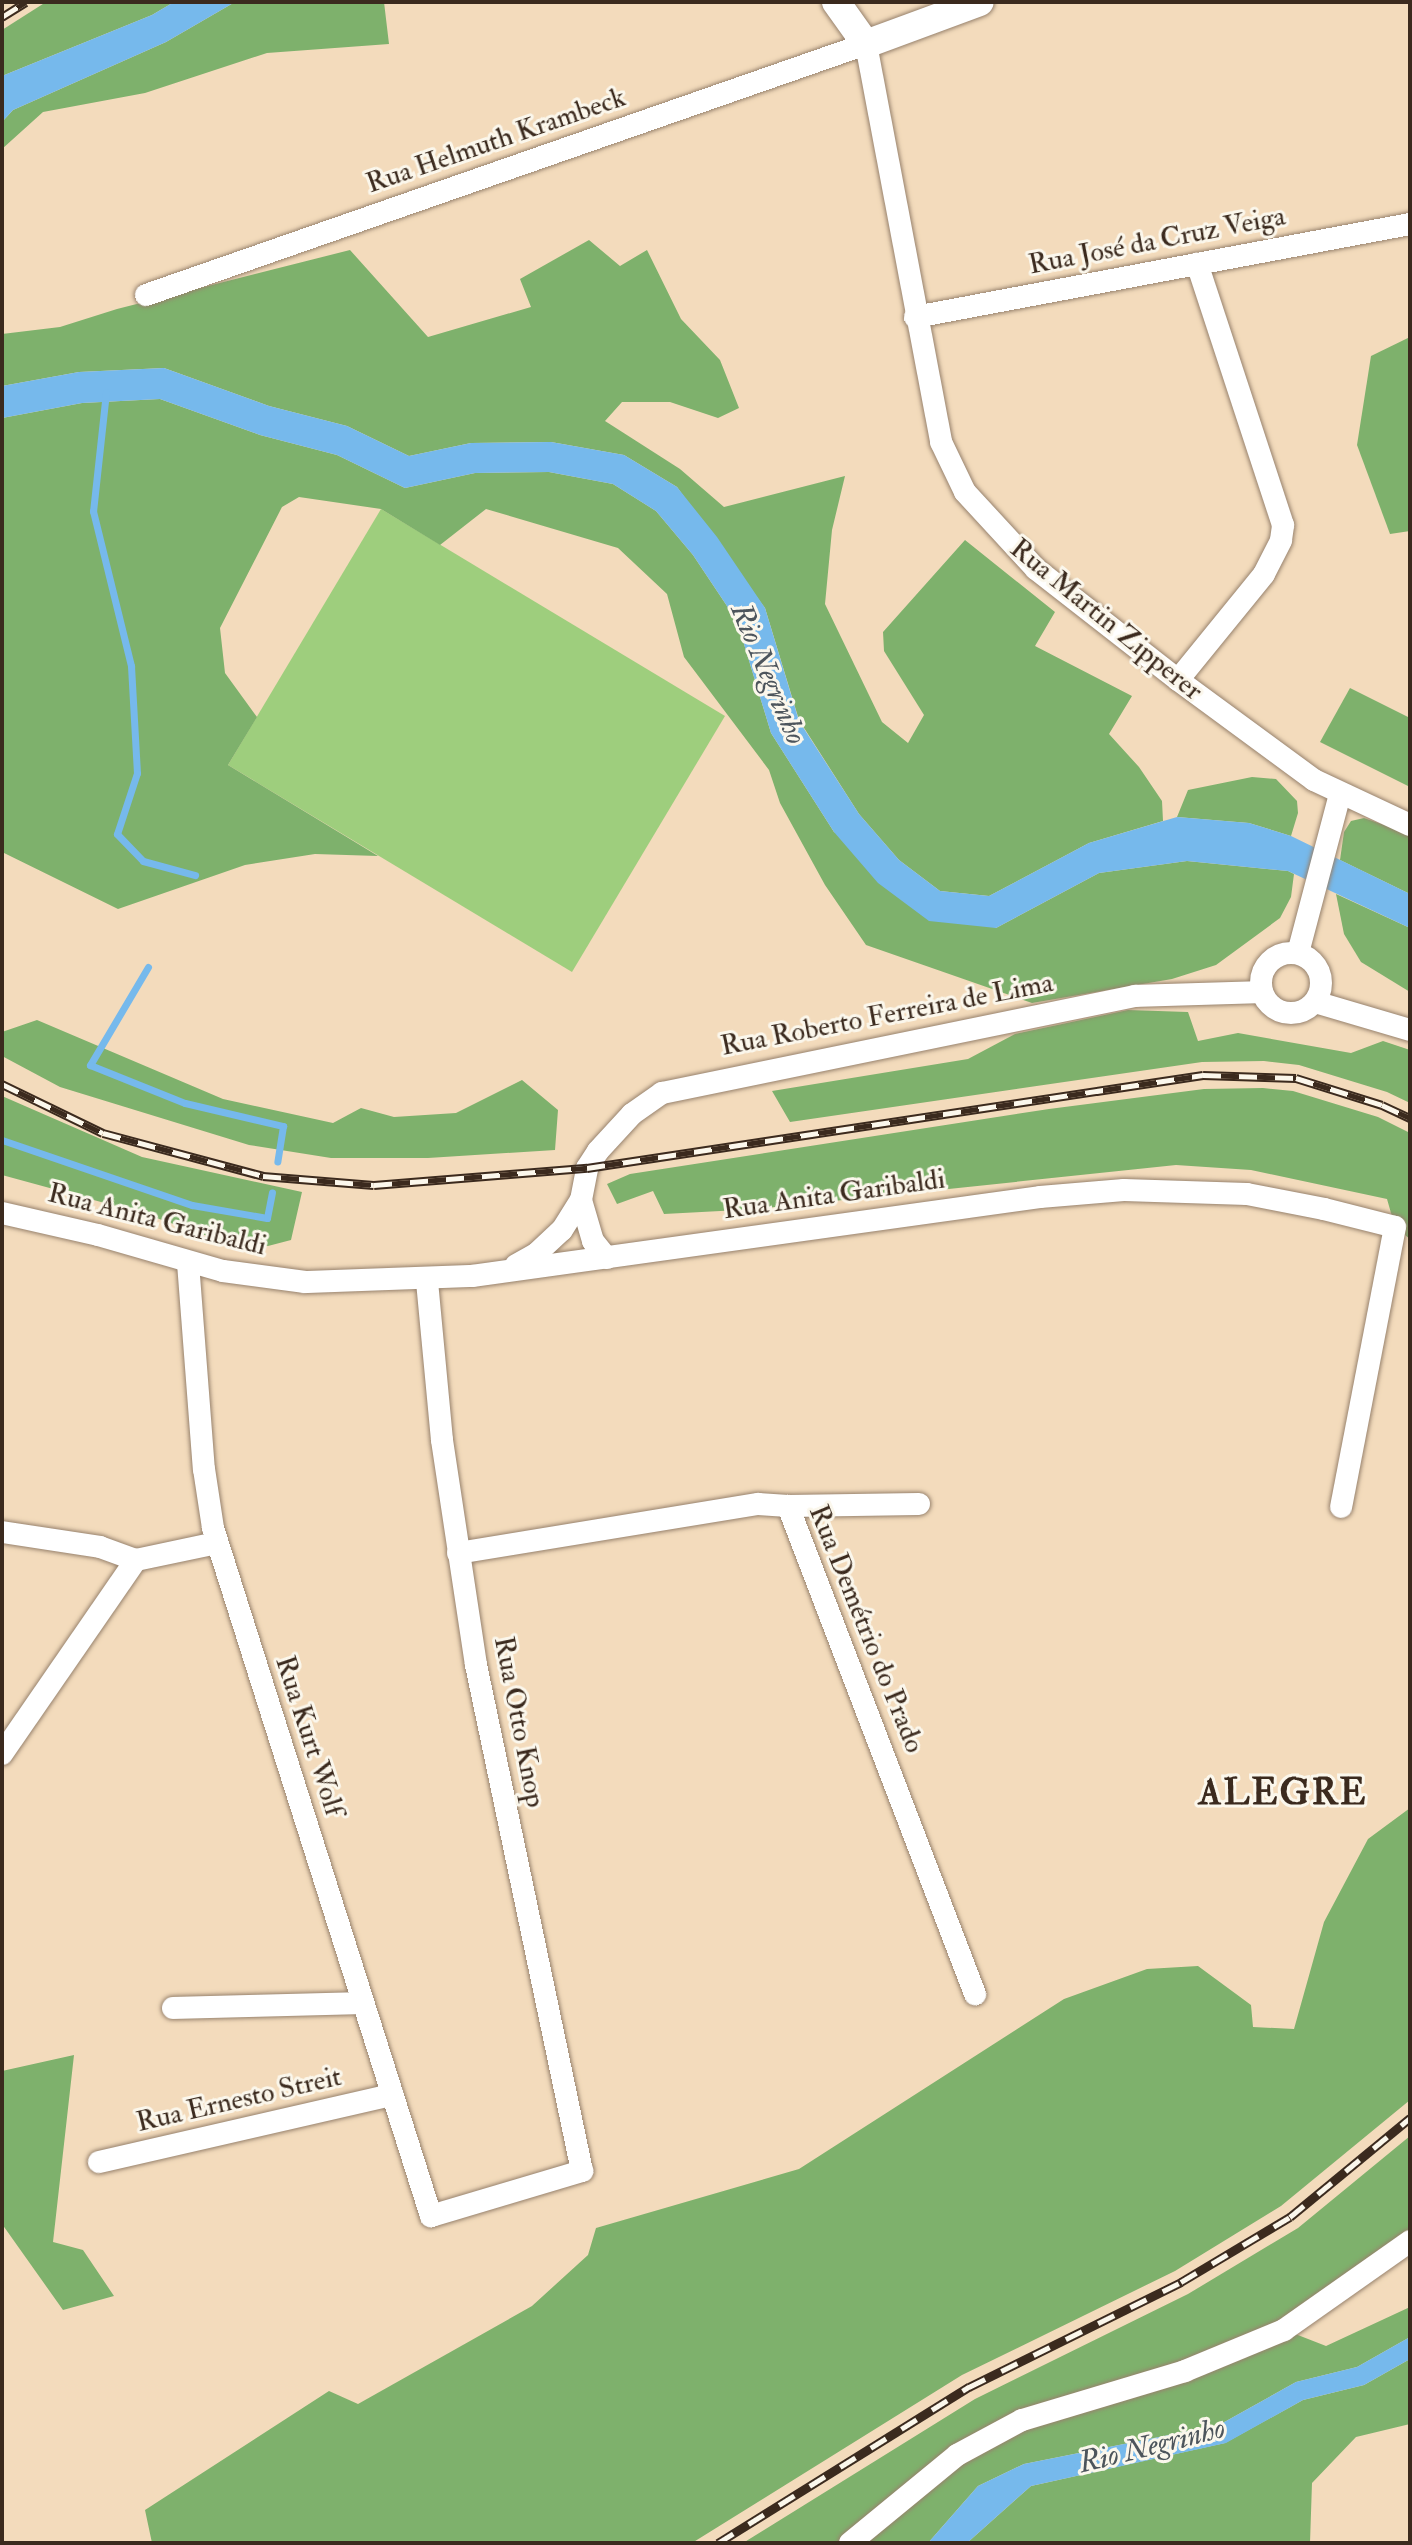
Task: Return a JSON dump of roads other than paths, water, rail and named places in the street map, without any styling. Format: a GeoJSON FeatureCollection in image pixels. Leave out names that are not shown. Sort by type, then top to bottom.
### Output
{"type":"FeatureCollection","features":[{"type":"Feature","properties":{"kind":"street","name":"Rua Martin Zipperer"},"geometry":{"type":"LineString","coordinates":[[836,2],[866,44],[915,317],[941,442],[965,492],[1036,569],[1178,680],[1314,780],[1410,825]]}},
{"type":"Feature","properties":{"kind":"street"},"geometry":{"type":"LineString","coordinates":[[866,44],[980,2]]}},
{"type":"Feature","properties":{"kind":"street","name":"Rua Helmuth Krambeck"},"geometry":{"type":"LineString","coordinates":[[146,295],[866,44]]}},
{"type":"Feature","properties":{"kind":"street","name":"Rua José da Cruz Veiga"},"geometry":{"type":"LineString","coordinates":[[915,317],[1410,224]]}},
{"type":"Feature","properties":{"kind":"street"},"geometry":{"type":"LineString","coordinates":[[1178,680],[1264,574],[1281,540],[1283,525],[1197,264]]}},
{"type":"Feature","properties":{"kind":"street"},"geometry":{"type":"LineString","coordinates":[[1298,953],[1340,794]]}},
{"type":"Feature","properties":{"kind":"street"},"geometry":{"type":"LineString","coordinates":[[1298,953],[1317,967],[1320,991],[1315,1002],[1292,1013],[1280,1011],[1262,992],[1261,980],[1273,958],[1298,953]]}},
{"type":"Feature","properties":{"kind":"street","name":"Rua Roberto Ferreira de Lima"},"geometry":{"type":"LineString","coordinates":[[505,1271],[536,1254],[562,1230],[581,1200],[587,1168],[598,1151],[632,1114],[662,1093],[1135,996],[1262,992]]}},
{"type":"Feature","properties":{"kind":"street"},"geometry":{"type":"LineString","coordinates":[[1315,1002],[1410,1030]]}},
{"type":"Feature","properties":{"kind":"street","name":"Rua Anita Garibaldi"},"geometry":{"type":"LineString","coordinates":[[2,1213],[98,1235],[188,1263],[261,1278],[305,1282],[427,1280],[505,1271],[1040,1197],[1124,1190],[1247,1194],[1395,1227],[1341,1507]]}},
{"type":"Feature","properties":{"kind":"street"},"geometry":{"type":"LineString","coordinates":[[581,1200],[593,1241],[607,1258]]}},
{"type":"Feature","properties":{"kind":"street","name":"Rua Kurt Wolf"},"geometry":{"type":"LineString","coordinates":[[188,1263],[204,1469],[217,1543],[431,2216]]}},
{"type":"Feature","properties":{"kind":"street","name":"Rua Otto Knop"},"geometry":{"type":"LineString","coordinates":[[427,1280],[442,1440],[490,1737],[582,2171],[431,2216]]}},
{"type":"Feature","properties":{"kind":"street","name":"Rua Demétrio do Prado"},"geometry":{"type":"LineString","coordinates":[[458,1553],[758,1504],[788,1506],[975,1994]]}},
{"type":"Feature","properties":{"kind":"street"},"geometry":{"type":"LineString","coordinates":[[788,1506],[919,1504]]}},
{"type":"Feature","properties":{"kind":"street"},"geometry":{"type":"LineString","coordinates":[[2,1532],[100,1547],[136,1560],[217,1543]]}},
{"type":"Feature","properties":{"kind":"street"},"geometry":{"type":"LineString","coordinates":[[2,1754],[136,1560]]}},
{"type":"Feature","properties":{"kind":"street"},"geometry":{"type":"LineString","coordinates":[[173,2008],[363,2003]]}},
{"type":"Feature","properties":{"kind":"street","name":"Rua Ernesto Streit"},"geometry":{"type":"LineString","coordinates":[[99,2162],[392,2095]]}},
{"type":"Feature","properties":{"kind":"street"},"geometry":{"type":"LineString","coordinates":[[850,2543],[957,2455],[1022,2420],[1185,2371],[1284,2330],[1410,2241]]}},
{"type":"Feature","properties":{"kind":"water"},"geometry":{"type":"Polygon","coordinates":[[[174,2],[235,2],[166,42],[13,110],[2,122],[2,76],[152,15],[174,2]]]}},
{"type":"Feature","properties":{"kind":"water","name":"Rio Negrinho"},"geometry":{"type":"Polygon","coordinates":[[[164,368],[269,406],[347,426],[409,456],[471,443],[551,442],[624,455],[677,487],[717,537],[765,608],[799,721],[859,814],[899,860],[940,891],[989,896],[1089,843],[1177,817],[1249,823],[1291,836],[1410,894],[1410,928],[1288,871],[1187,861],[1099,873],[996,928],[929,921],[878,883],[834,832],[771,733],[737,621],[693,555],[656,511],[613,484],[549,472],[475,473],[405,488],[337,455],[260,435],[160,399],[82,403],[2,418],[2,386],[79,372],[164,368]]]}},
{"type":"Feature","properties":{"kind":"water","name":"Rio Negrinho"},"geometry":{"type":"Polygon","coordinates":[[[1410,2337],[1410,2359],[1364,2385],[1303,2400],[1226,2443],[1031,2486],[967,2543],[928,2543],[978,2486],[1024,2464],[1219,2425],[1296,2382],[1357,2367],[1410,2337]]]}},
{"type":"Feature","properties":{"kind":"waterway"},"geometry":{"type":"LineString","coordinates":[[106,392],[93,511],[131,666],[137,773],[117,834],[143,861],[195,875]]}},
{"type":"Feature","properties":{"kind":"waterway"},"geometry":{"type":"LineString","coordinates":[[148,967],[90,1065],[185,1103],[283,1126],[277,1162]]}},
{"type":"Feature","properties":{"kind":"waterway"},"geometry":{"type":"LineString","coordinates":[[2,1140],[192,1205],[267,1218],[272,1192]]}},
{"type":"Feature","properties":{"kind":"railway"},"geometry":{"type":"LineString","coordinates":[[2,17],[26,2]]}},
{"type":"Feature","properties":{"kind":"railway"},"geometry":{"type":"LineString","coordinates":[[2,1084],[103,1133],[263,1176],[374,1185],[587,1168],[1203,1075],[1296,1078],[1382,1105],[1410,1118]]}},
{"type":"Feature","properties":{"kind":"railway"},"geometry":{"type":"LineString","coordinates":[[718,2543],[969,2387],[1181,2282],[1290,2217],[1410,2118]]}},
{"type":"Feature","properties":{"kind":"district","name":"ALEGRE"},"geometry":{"type":"Point","coordinates":[1283,1793]}}]}
